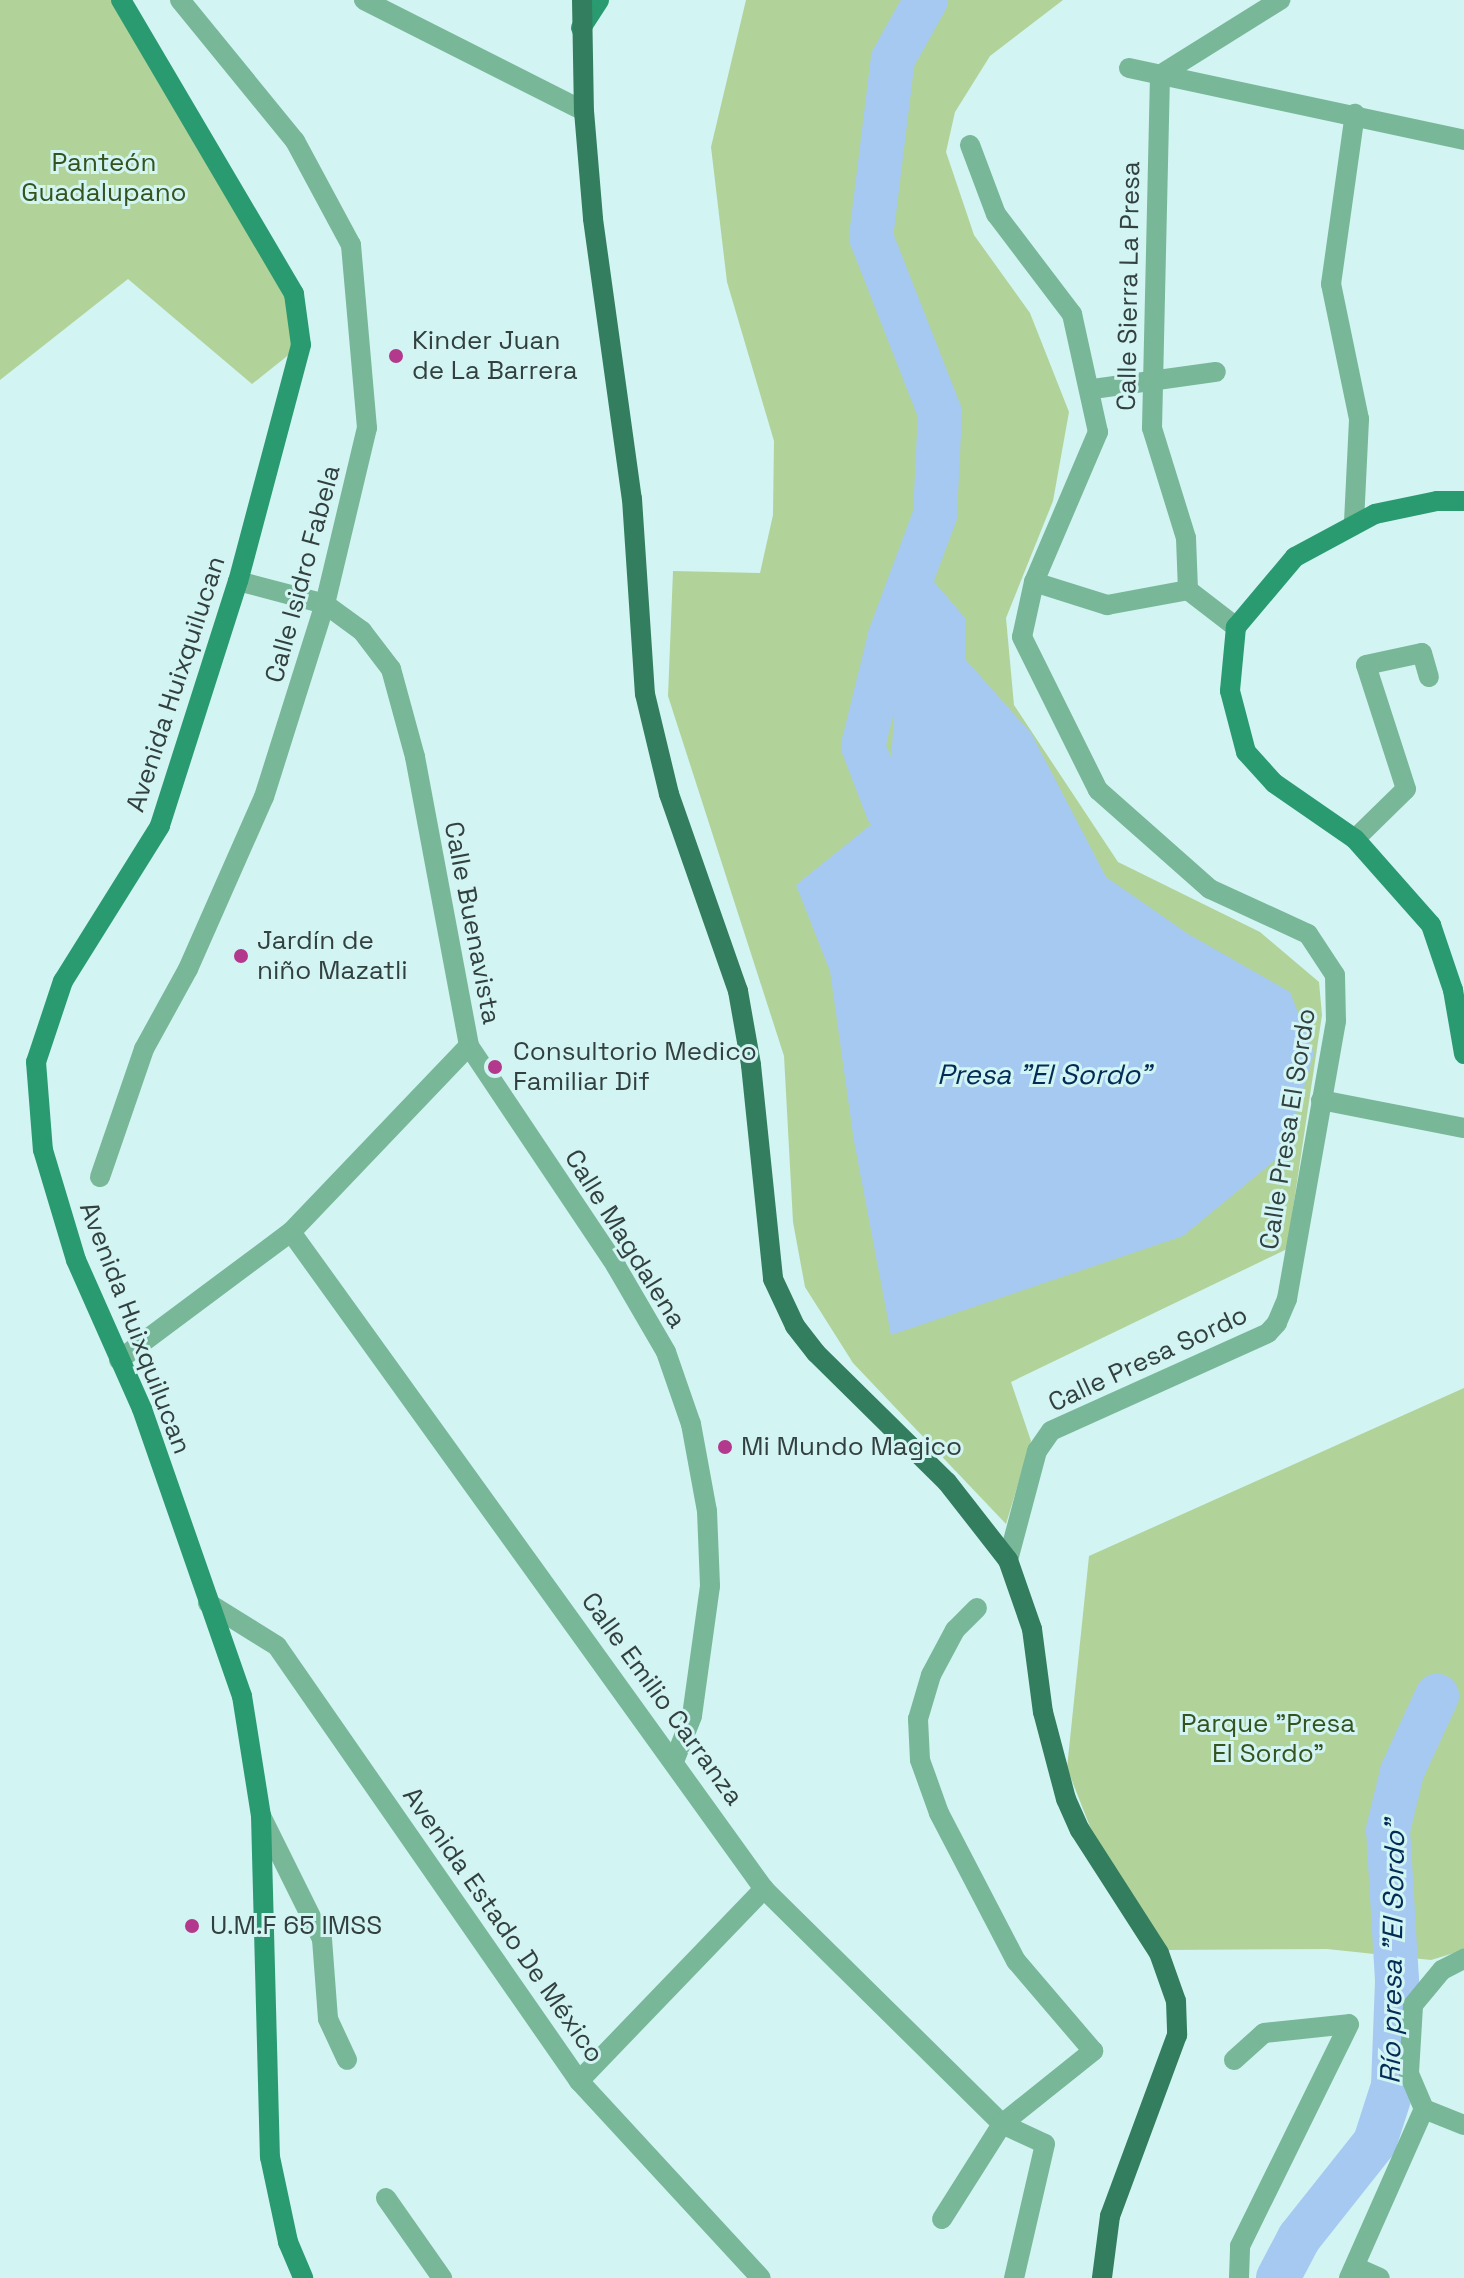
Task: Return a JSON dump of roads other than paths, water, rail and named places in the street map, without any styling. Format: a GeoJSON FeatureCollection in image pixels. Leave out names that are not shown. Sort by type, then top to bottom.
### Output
{"type":"FeatureCollection","features":[{"type":"Feature","properties":{"kind":"main road"},"geometry":{"type":"LineString","coordinates":[[582,0],[584,111],[593,219],[632,499],[645,694],[669,794],[738,991],[751,1065],[773,1279],[795,1326],[816,1353],[947,1482],[1008,1560],[1032,1629],[1043,1712],[1066,1799],[1080,1830],[1159,1953],[1178,2018],[1177,2035],[1110,2216],[1102,2278]]}},
{"type":"Feature","properties":{"kind":"street","name":"Calle Isidro Fabela"},"geometry":{"type":"LineString","coordinates":[[100,1177],[144,1049],[188,969],[264,797],[325,604],[367,428],[351,245],[295,141],[180,0]]}},
{"type":"Feature","properties":{"kind":"street"},"geometry":{"type":"LineString","coordinates":[[364,0],[584,111]]}},
{"type":"Feature","properties":{"kind":"street"},"geometry":{"type":"LineString","coordinates":[[581,28],[599,0]]}},
{"type":"Feature","properties":{"kind":"street"},"geometry":{"type":"LineString","coordinates":[[1160,75],[1280,0]]}},
{"type":"Feature","properties":{"kind":"street","name":"Avenida Huixquilucan"},"geometry":{"type":"LineString","coordinates":[[125,3],[294,294],[301,345],[238,581],[160,826],[63,981],[36,1062],[43,1150],[76,1260],[142,1409],[242,1696],[261,1816],[271,2057],[270,2157],[288,2242],[303,2278]]}},
{"type":"Feature","properties":{"kind":"street"},"geometry":{"type":"LineString","coordinates":[[1129,68],[1355,114],[1464,140]]}},
{"type":"Feature","properties":{"kind":"street","name":"Calle Sierra La Presa"},"geometry":{"type":"LineString","coordinates":[[1160,75],[1152,428],[1186,538],[1188,590]]}},
{"type":"Feature","properties":{"kind":"street"},"geometry":{"type":"LineString","coordinates":[[1354,522],[1359,419],[1331,284],[1355,114]]}},
{"type":"Feature","properties":{"kind":"street","name":"Calle Presa El Sordo"},"geometry":{"type":"LineString","coordinates":[[970,145],[996,214],[1072,314],[1093,389],[1098,432],[1034,582],[1022,637],[1098,790],[1210,889],[1308,934],[1335,975],[1336,1021],[1287,1299]]}},
{"type":"Feature","properties":{"kind":"street"},"geometry":{"type":"LineString","coordinates":[[1093,389],[1153,384],[1216,372]]}},
{"type":"Feature","properties":{"kind":"street"},"geometry":{"type":"LineString","coordinates":[[1464,501],[1402,507],[1354,522],[1295,557],[1236,627],[1230,691],[1246,752],[1274,783],[1355,839],[1431,925],[1453,990],[1464,1054]]}},
{"type":"Feature","properties":{"kind":"street","name":"Calle Buenavista"},"geometry":{"type":"LineString","coordinates":[[119,1360],[291,1232],[469,1046],[415,757],[391,669],[362,631],[325,604],[238,581]]}},
{"type":"Feature","properties":{"kind":"street"},"geometry":{"type":"LineString","coordinates":[[1034,582],[1107,605],[1188,590],[1236,627]]}},
{"type":"Feature","properties":{"kind":"street"},"geometry":{"type":"LineString","coordinates":[[1355,839],[1406,789],[1366,665],[1422,653],[1429,677]]}},
{"type":"Feature","properties":{"kind":"street","name":"Calle Magdalena"},"geometry":{"type":"LineString","coordinates":[[469,1046],[616,1266],[666,1352],[691,1424],[707,1511],[710,1586],[692,1716],[675,1759]]}},
{"type":"Feature","properties":{"kind":"street"},"geometry":{"type":"LineString","coordinates":[[1321,1100],[1464,1128]]}},
{"type":"Feature","properties":{"kind":"street","name":"Calle Emilio Carranza"},"geometry":{"type":"LineString","coordinates":[[291,1232],[675,1759],[764,1889],[1002,2124],[1045,2144],[1014,2278]]}},
{"type":"Feature","properties":{"kind":"street","name":"Calle Presa Sordo"},"geometry":{"type":"LineString","coordinates":[[1008,1560],[1037,1451],[1051,1431],[1268,1333],[1287,1299]]}},
{"type":"Feature","properties":{"kind":"street","name":"Avenida Estado De México"},"geometry":{"type":"LineString","coordinates":[[208,1603],[277,1646],[579,2081],[761,2278]]}},
{"type":"Feature","properties":{"kind":"street"},"geometry":{"type":"LineString","coordinates":[[942,2219],[1002,2124],[1093,2051],[1016,1961],[939,1813],[920,1760],[918,1719],[931,1675],[955,1630],[977,1608]]}},
{"type":"Feature","properties":{"kind":"street"},"geometry":{"type":"LineString","coordinates":[[261,1816],[322,1939],[328,2019],[347,2060]]}},
{"type":"Feature","properties":{"kind":"street"},"geometry":{"type":"LineString","coordinates":[[579,2081],[764,1889]]}},
{"type":"Feature","properties":{"kind":"street"},"geometry":{"type":"LineString","coordinates":[[1461,1959],[1442,1970],[1413,2005],[1409,2073],[1424,2109],[1464,2125]]}},
{"type":"Feature","properties":{"kind":"street"},"geometry":{"type":"LineString","coordinates":[[1234,2060],[1264,2033],[1349,2024],[1240,2246],[1239,2278]]}},
{"type":"Feature","properties":{"kind":"street"},"geometry":{"type":"LineString","coordinates":[[1380,2278],[1352,2273],[1424,2109]]}},
{"type":"Feature","properties":{"kind":"street"},"geometry":{"type":"LineString","coordinates":[[386,2198],[442,2278]]}},
{"type":"Feature","properties":{"kind":"water","name":"Presa \"El Sordo\""},"geometry":{"type":"Polygon","coordinates":[[[930,577],[965,618],[965,659],[1031,733],[1106,877],[1188,934],[1290,992],[1314,1053],[1285,1152],[1183,1236],[891,1335],[854,1141],[830,971],[796,885],[888,811],[896,682],[930,577]]]}},
{"type":"Feature","properties":{"kind":"waterway"},"geometry":{"type":"LineString","coordinates":[[888,811],[863,746],[890,636],[935,515],[940,413],[871,237],[893,59],[926,0]]}},
{"type":"Feature","properties":{"kind":"waterway","name":"Río presa \"El Sordo\""},"geometry":{"type":"LineString","coordinates":[[1278,2278],[1299,2238],[1375,2142],[1393,2086],[1397,1980],[1388,1830],[1402,1772],[1437,1696]]}},
{"type":"Feature","properties":{"kind":"place","name":"Kinder Juan de La Barrera"},"geometry":{"type":"Point","coordinates":[396,356]}},
{"type":"Feature","properties":{"kind":"place","name":"Jardín de niño Mazatli"},"geometry":{"type":"Point","coordinates":[241,956]}},
{"type":"Feature","properties":{"kind":"place","name":"Consultorio Medico Familiar Dif"},"geometry":{"type":"Point","coordinates":[495,1067]}},
{"type":"Feature","properties":{"kind":"place","name":"Mi Mundo Magico"},"geometry":{"type":"Point","coordinates":[725,1447]}},
{"type":"Feature","properties":{"kind":"place","name":"U.M.F 65 IMSS"},"geometry":{"type":"Point","coordinates":[192,1926]}},
{"type":"Feature","properties":{"kind":"park label","name":"Panteón Guadalupano"},"geometry":{"type":"Point","coordinates":[104,178]}},
{"type":"Feature","properties":{"kind":"park label","name":"Parque \"Presa El Sordo\""},"geometry":{"type":"Point","coordinates":[1268,1739]}}]}
